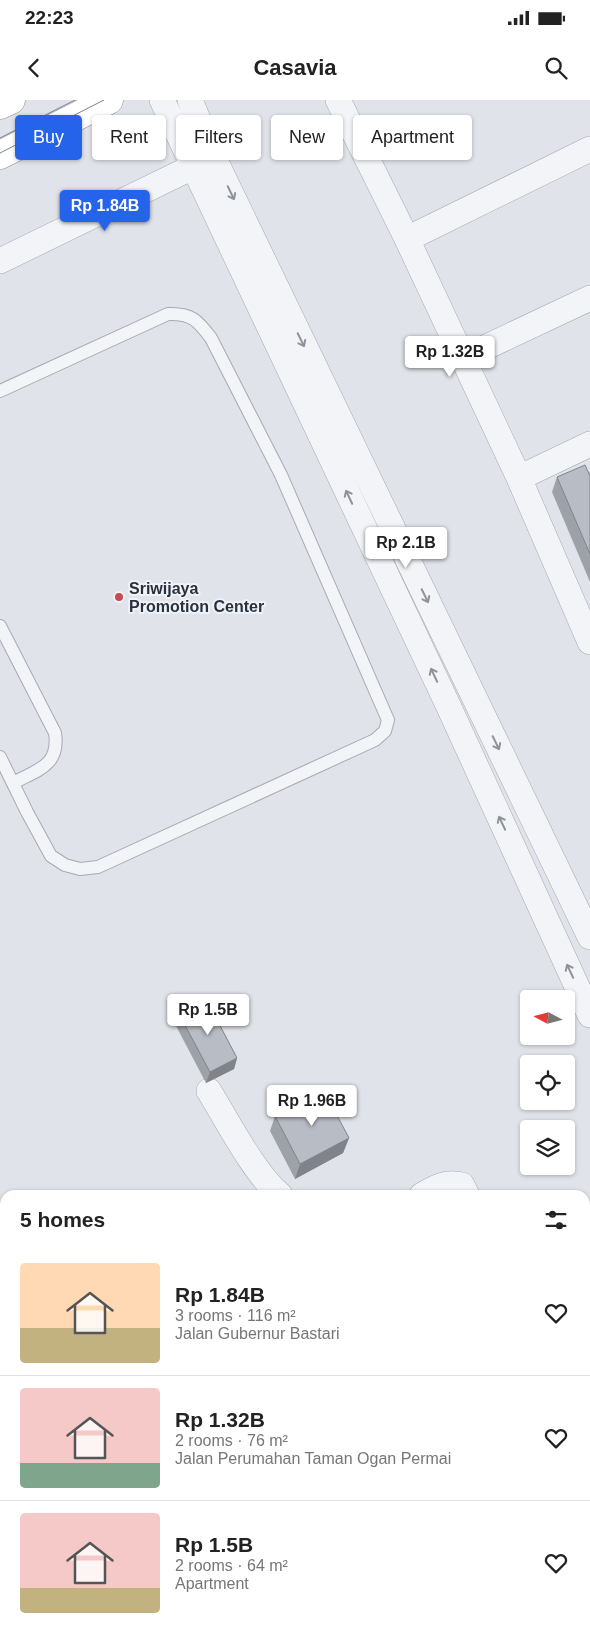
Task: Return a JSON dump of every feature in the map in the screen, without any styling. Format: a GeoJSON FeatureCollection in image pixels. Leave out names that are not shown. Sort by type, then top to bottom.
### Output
{"type":"FeatureCollection","features":[{"type":"Feature","properties":{"kind":"highway"},"geometry":{"type":"LineString","coordinates":[[0,105],[11,100]]}},
{"type":"Feature","properties":{"kind":"highway"},"geometry":{"type":"LineString","coordinates":[[0,155],[109,100]]}},
{"type":"Feature","properties":{"kind":"street"},"geometry":{"type":"LineString","coordinates":[[190,100],[203,133],[203,162],[590,1015]]}},
{"type":"Feature","properties":{"kind":"street"},"geometry":{"type":"LineString","coordinates":[[338,100],[407,239],[519,478],[590,642]]}},
{"type":"Feature","properties":{"kind":"street"},"geometry":{"type":"LineString","coordinates":[[162,101],[180,142],[203,162],[590,937]]}},
{"type":"Feature","properties":{"kind":"street"},"geometry":{"type":"LineString","coordinates":[[407,239],[590,149]]}},
{"type":"Feature","properties":{"kind":"street"},"geometry":{"type":"LineString","coordinates":[[0,261],[203,162]]}},
{"type":"Feature","properties":{"kind":"street"},"geometry":{"type":"LineString","coordinates":[[463,358],[590,298]]}},
{"type":"Feature","properties":{"kind":"street"},"geometry":{"type":"LineString","coordinates":[[519,478],[590,444]]}},
{"type":"Feature","properties":{"kind":"street"},"geometry":{"type":"LineString","coordinates":[[209,1091],[247,1153],[264,1178],[275,1190]]}},
{"type":"Feature","properties":{"kind":"street"},"geometry":{"type":"LineString","coordinates":[[430,1190],[439,1185],[452,1182],[462,1185],[464,1190]]}},
{"type":"Feature","properties":{"kind":"lane"},"geometry":{"type":"LineString","coordinates":[[0,391],[168,314],[178,314],[198,320],[211,338],[281,475],[388,720],[385,731],[375,740],[98,867],[80,869],[65,865],[50,856],[0,757]]}},
{"type":"Feature","properties":{"kind":"lane"},"geometry":{"type":"LineString","coordinates":[[0,626],[55,733],[56,742],[53,757],[46,765],[13,783]]}},
{"type":"Feature","properties":{"kind":"building"},"geometry":{"type":"Polygon","coordinates":[[[585,465],[590,476],[590,554],[557,477],[585,465]]]}},
{"type":"Feature","properties":{"kind":"building"},"geometry":{"type":"Polygon","coordinates":[[[206,999],[237,1058],[210,1072],[179,1014],[206,999]]]}},
{"type":"Feature","properties":{"kind":"building"},"geometry":{"type":"Polygon","coordinates":[[[324,1091],[349,1138],[300,1164],[275,1116],[324,1091]]]}},
{"type":"Feature","properties":{"kind":"tram line"},"geometry":{"type":"LineString","coordinates":[[0,138],[75,100]]}},
{"type":"Feature","properties":{"kind":"tram line"},"geometry":{"type":"LineString","coordinates":[[0,153],[104,100]]}},
{"type":"Feature","properties":{"kind":"place","name":"Sriwijaya Promotion Center"},"geometry":{"type":"Point","coordinates":[119,597]}}]}
